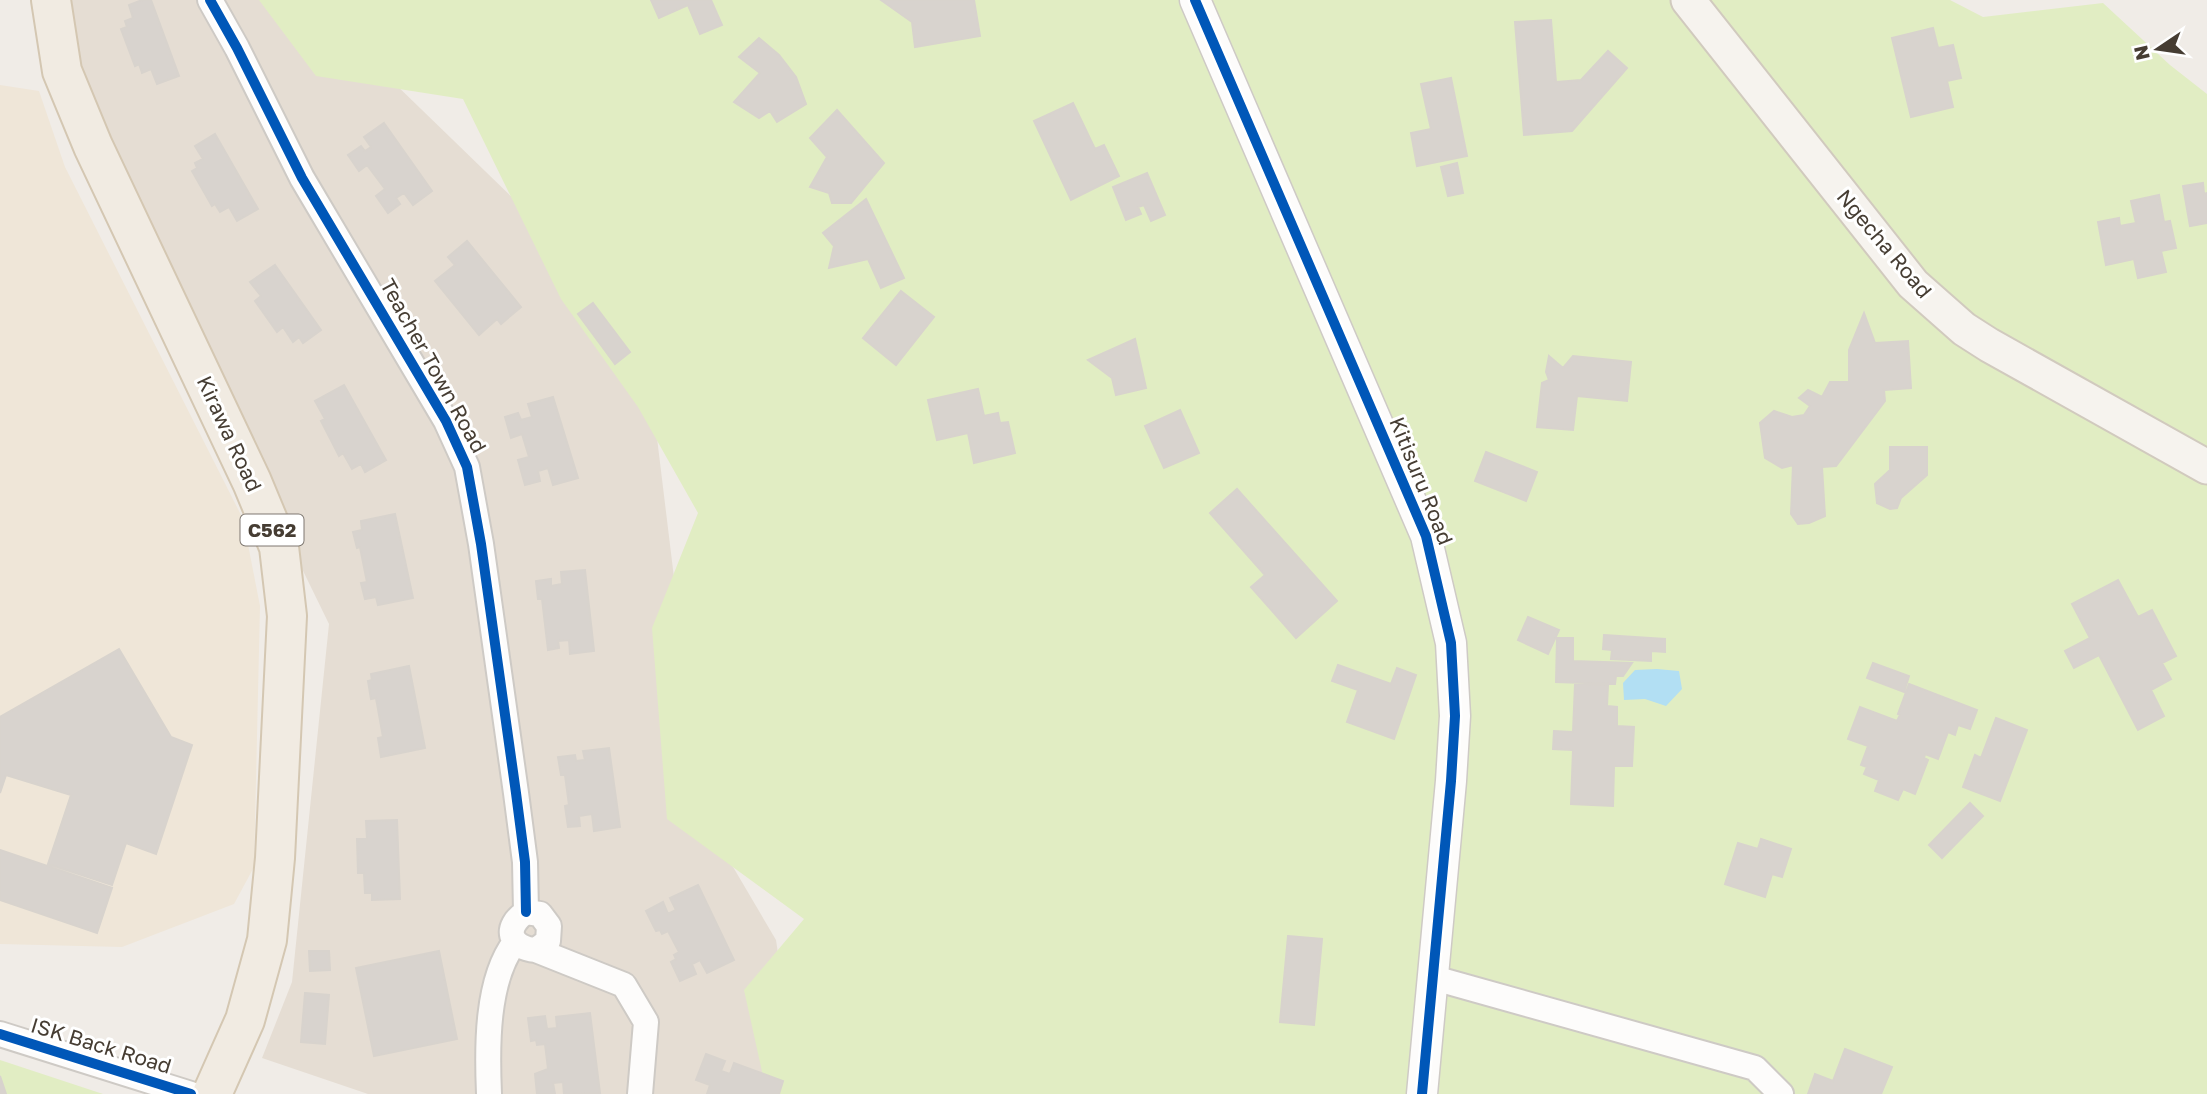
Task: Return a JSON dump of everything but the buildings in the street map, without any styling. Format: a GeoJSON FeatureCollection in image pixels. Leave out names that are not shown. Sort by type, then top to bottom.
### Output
{"type":"FeatureCollection","features":[{"type":"Feature","properties":{"kind":"main road","name":"Kirawa Road"},"geometry":{"type":"LineString","coordinates":[[51,0],[62,71],[93,146],[252,482],[279,547],[287,616],[275,858],[267,940],[245,1020],[212,1094]]}},
{"type":"Feature","properties":{"kind":"main road","name":"Ngecha Road"},"geometry":{"type":"LineString","coordinates":[[1688,0],[1913,284],[1942,311],[1989,345],[2207,467]]}},
{"type":"Feature","properties":{"kind":"street","name":"Teacher Town Road"},"geometry":{"type":"LineString","coordinates":[[210,0],[302,177],[446,421],[467,467],[483,558],[516,793],[524,862],[526,912]]}},
{"type":"Feature","properties":{"kind":"street","name":"Kitisuru Road"},"geometry":{"type":"LineString","coordinates":[[1195,0],[1426,536],[1451,643],[1454,681],[1451,781],[1422,1094]]}},
{"type":"Feature","properties":{"kind":"street"},"geometry":{"type":"LineString","coordinates":[[489,1094],[487,1058],[490,1018],[504,956],[525,946],[548,941],[550,926],[540,914],[526,912],[516,919],[511,930],[525,946],[624,985],[646,1022],[640,1094]]}},
{"type":"Feature","properties":{"kind":"street"},"geometry":{"type":"LineString","coordinates":[[1434,978],[1755,1068],[1781,1094]]}},
{"type":"Feature","properties":{"kind":"street","name":"ISK Back Road"},"geometry":{"type":"LineString","coordinates":[[0,1034],[131,1085],[191,1094]]}},
{"type":"Feature","properties":{"kind":"shaded area"},"geometry":{"type":"Polygon","coordinates":[[[57,0],[320,0],[322,13],[521,206],[639,290],[703,816],[776,940],[799,1094],[368,1094],[262,1058],[292,982],[329,624],[57,67],[57,0]]]}},
{"type":"Feature","properties":{"kind":"shaded area"},"geometry":{"type":"Polygon","coordinates":[[[0,85],[39,91],[65,167],[243,519],[260,606],[254,867],[234,904],[122,947],[0,944],[0,85]]]}},
{"type":"Feature","properties":{"kind":"green space"},"geometry":{"type":"Polygon","coordinates":[[[259,0],[1950,0],[1983,17],[2103,3],[2170,65],[2207,94],[2207,1094],[767,1094],[744,990],[804,919],[667,819],[652,628],[698,513],[638,407],[561,299],[463,99],[316,76],[259,0]]]}},
{"type":"Feature","properties":{"kind":"green space"},"geometry":{"type":"Polygon","coordinates":[[[0,1060],[103,1094],[0,1094],[0,1060]]]}},
{"type":"Feature","properties":{"kind":"water"},"geometry":{"type":"Polygon","coordinates":[[[1635,670],[1679,671],[1682,689],[1666,706],[1645,699],[1624,700],[1623,683],[1635,670]]]}},
{"type":"Feature","properties":{"kind":"cycle path"},"geometry":{"type":"LineString","coordinates":[[210,0],[302,178],[446,421],[467,467],[481,544],[516,793],[525,862],[526,912]]}},
{"type":"Feature","properties":{"kind":"cycle path"},"geometry":{"type":"LineString","coordinates":[[1195,0],[1426,536],[1451,643],[1455,716],[1451,781],[1422,1094]]}},
{"type":"Feature","properties":{"kind":"cycle path"},"geometry":{"type":"LineString","coordinates":[[0,1034],[191,1094]]}}]}
